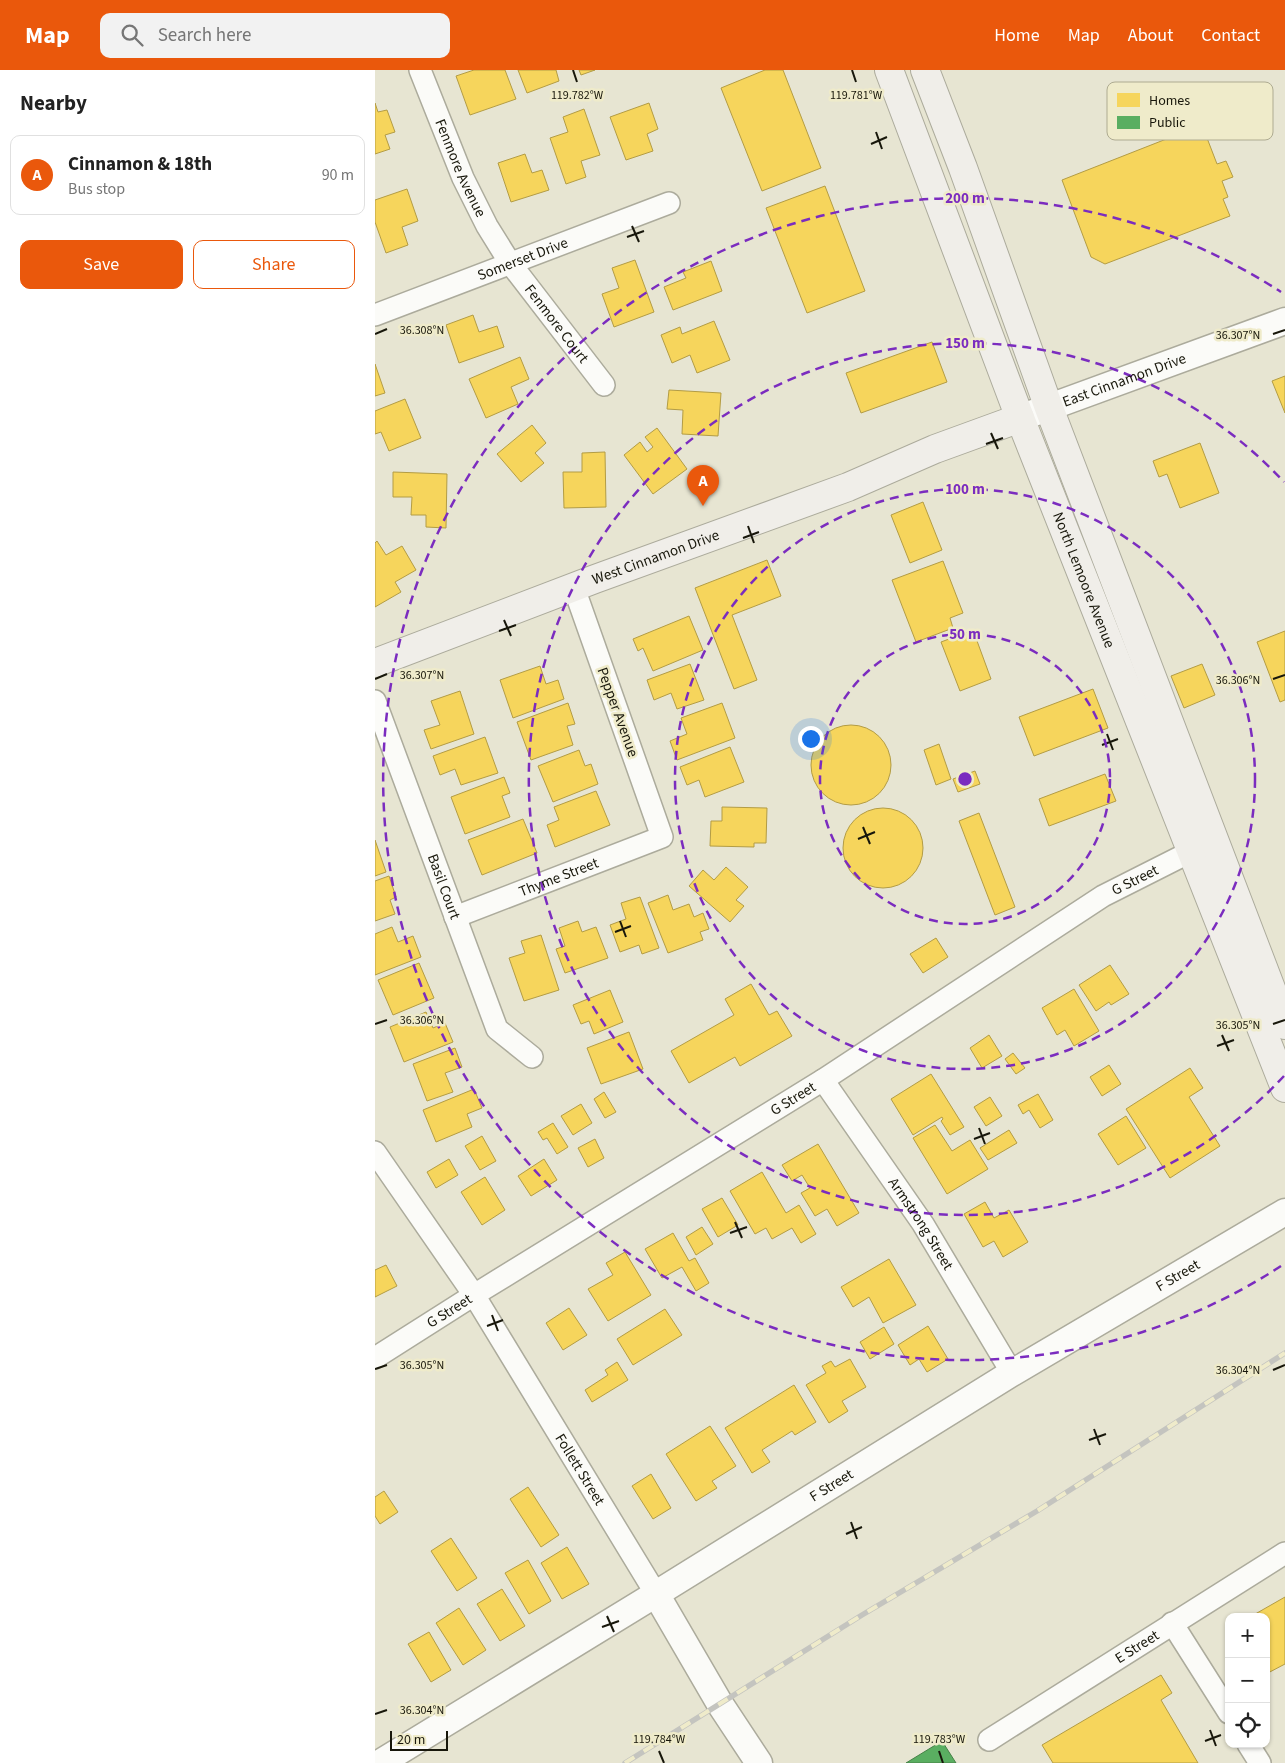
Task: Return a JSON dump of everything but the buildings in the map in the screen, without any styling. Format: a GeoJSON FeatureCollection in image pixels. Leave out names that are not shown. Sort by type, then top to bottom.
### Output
{"type":"FeatureCollection","features":[{"type":"Feature","properties":{"kind":"main road","name":"North Lemoore Avenue"},"geometry":{"type":"LineString","coordinates":[[889,70],[1020,418],[1202,846],[1285,1025]]}},
{"type":"Feature","properties":{"kind":"main road","name":"North Lemoore Avenue"},"geometry":{"type":"LineString","coordinates":[[925,70],[963,168],[1049,408],[1285,1088]]}},
{"type":"Feature","properties":{"kind":"main road","name":"West Cinnamon Drive"},"geometry":{"type":"LineString","coordinates":[[375,663],[848,487],[935,449],[1020,418]]}},
{"type":"Feature","properties":{"kind":"street","name":"Fenmore Avenue"},"geometry":{"type":"LineString","coordinates":[[420,70],[471,197],[510,263]]}},
{"type":"Feature","properties":{"kind":"street","name":"Somerset Drive"},"geometry":{"type":"LineString","coordinates":[[375,315],[669,203]]}},
{"type":"Feature","properties":{"kind":"street","name":"Fenmore Court"},"geometry":{"type":"LineString","coordinates":[[510,263],[604,385]]}},
{"type":"Feature","properties":{"kind":"street","name":"East Cinnamon Drive"},"geometry":{"type":"LineString","coordinates":[[1020,418],[1285,321]]}},
{"type":"Feature","properties":{"kind":"street","name":"Pepper Avenue"},"geometry":{"type":"LineString","coordinates":[[574,588],[662,836]]}},
{"type":"Feature","properties":{"kind":"street","name":"Basil Court"},"geometry":{"type":"LineString","coordinates":[[375,701],[497,1028],[532,1057]]}},
{"type":"Feature","properties":{"kind":"street","name":"Thyme Street"},"geometry":{"type":"LineString","coordinates":[[455,917],[662,836]]}},
{"type":"Feature","properties":{"kind":"street","name":"G Street"},"geometry":{"type":"LineString","coordinates":[[375,1358],[823,1080],[1103,896],[1202,846]]}},
{"type":"Feature","properties":{"kind":"street","name":"Armstrong Street"},"geometry":{"type":"LineString","coordinates":[[823,1080],[923,1224],[1012,1373]]}},
{"type":"Feature","properties":{"kind":"street","name":"Follett Street"},"geometry":{"type":"LineString","coordinates":[[375,1152],[474,1295],[656,1594],[720,1704],[759,1763]]}},
{"type":"Feature","properties":{"kind":"street","name":"F Street"},"geometry":{"type":"LineString","coordinates":[[380,1763],[1012,1373],[1285,1212]]}},
{"type":"Feature","properties":{"kind":"street","name":"E Street"},"geometry":{"type":"LineString","coordinates":[[989,1740],[1285,1553]]}},
{"type":"Feature","properties":{"kind":"street"},"geometry":{"type":"LineString","coordinates":[[1172,1623],[1225,1707]]}},
{"type":"Feature","properties":{"kind":"street"},"geometry":{"type":"LineString","coordinates":[[1251,1748],[1260,1763]]}},
{"type":"Feature","properties":{"kind":"railway"},"geometry":{"type":"LineString","coordinates":[[625,1763],[862,1615],[1037,1511],[1285,1353]]}},
{"type":"Feature","properties":{"kind":"place","name":"Cinnamon & 18th"},"geometry":{"type":"Point","coordinates":[703,506]}}]}
